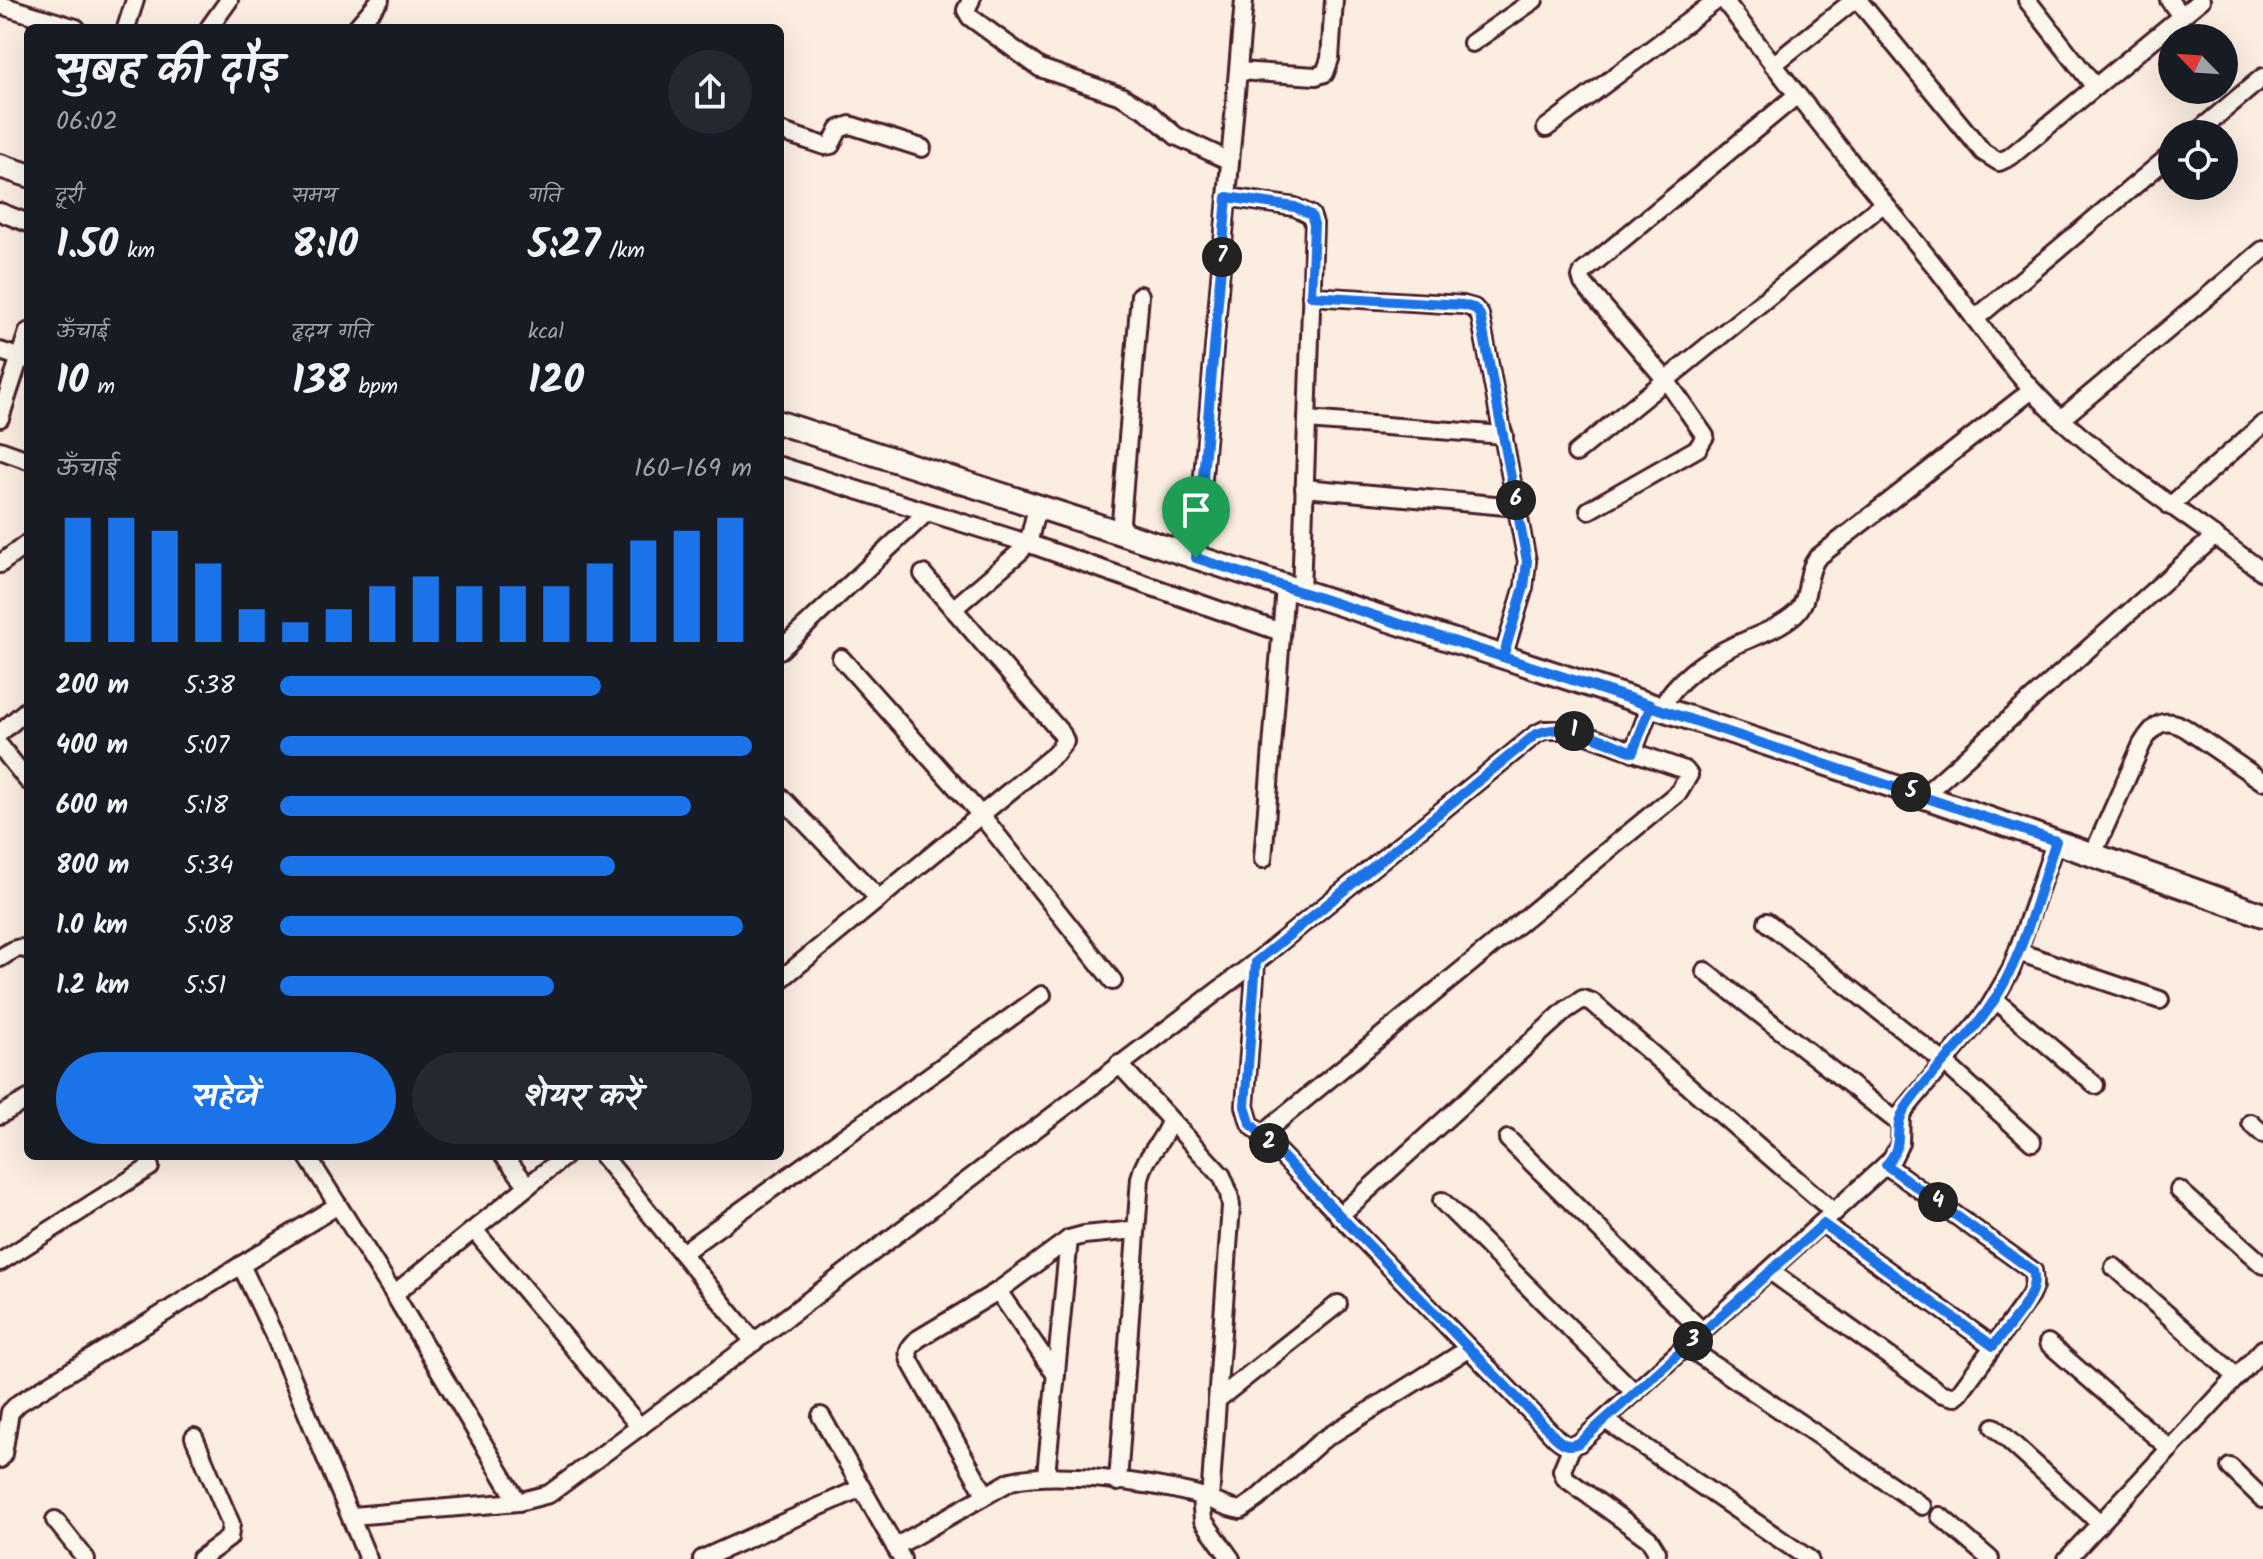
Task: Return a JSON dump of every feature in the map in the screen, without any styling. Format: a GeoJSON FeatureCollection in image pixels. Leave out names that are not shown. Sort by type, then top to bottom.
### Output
{"type":"FeatureCollection","features":[{"type":"Feature","properties":{"kind":"street"},"geometry":{"type":"LineString","coordinates":[[127,24],[135,0]]}},
{"type":"Feature","properties":{"kind":"street"},"geometry":{"type":"LineString","coordinates":[[212,24],[229,0]]}},
{"type":"Feature","properties":{"kind":"street"},"geometry":{"type":"LineString","coordinates":[[359,24],[380,0]]}},
{"type":"Feature","properties":{"kind":"street"},"geometry":{"type":"LineString","coordinates":[[971,0],[966,10],[970,17],[1040,68],[1133,102],[1176,136],[1230,161]]}},
{"type":"Feature","properties":{"kind":"street"},"geometry":{"type":"LineString","coordinates":[[1196,558],[1244,0]]}},
{"type":"Feature","properties":{"kind":"street"},"geometry":{"type":"LineString","coordinates":[[1238,71],[1316,76],[1325,73],[1330,59],[1334,0]]}},
{"type":"Feature","properties":{"kind":"street"},"geometry":{"type":"LineString","coordinates":[[1472,43],[1534,0]]}},
{"type":"Feature","properties":{"kind":"street"},"geometry":{"type":"LineString","coordinates":[[1546,128],[1717,0]]}},
{"type":"Feature","properties":{"kind":"street"},"geometry":{"type":"LineString","coordinates":[[1724,0],[2032,390],[2061,419],[2170,506],[2263,572]]}},
{"type":"Feature","properties":{"kind":"street"},"geometry":{"type":"LineString","coordinates":[[1773,65],[1856,0],[1983,152],[1999,162],[2010,157],[2201,0]]}},
{"type":"Feature","properties":{"kind":"street"},"geometry":{"type":"LineString","coordinates":[[2027,0],[2095,87]]}},
{"type":"Feature","properties":{"kind":"street"},"geometry":{"type":"LineString","coordinates":[[2169,0],[2181,16]]}},
{"type":"Feature","properties":{"kind":"street"},"geometry":{"type":"LineString","coordinates":[[0,5],[63,24]]}},
{"type":"Feature","properties":{"kind":"street"},"geometry":{"type":"LineString","coordinates":[[2212,120],[2263,77]]}},
{"type":"Feature","properties":{"kind":"street"},"geometry":{"type":"LineString","coordinates":[[1589,510],[1704,442],[1703,431],[1666,380],[1583,283],[1583,272],[1797,95]]}},
{"type":"Feature","properties":{"kind":"street"},"geometry":{"type":"LineString","coordinates":[[784,132],[825,146],[831,145],[839,129],[850,125],[922,148]]}},
{"type":"Feature","properties":{"kind":"street"},"geometry":{"type":"LineString","coordinates":[[0,166],[24,174]]}},
{"type":"Feature","properties":{"kind":"street"},"geometry":{"type":"LineString","coordinates":[[1975,319],[2158,166]]}},
{"type":"Feature","properties":{"kind":"street"},"geometry":{"type":"LineString","coordinates":[[1227,197],[1295,207],[1311,215],[1314,224],[1304,488],[1290,592],[1281,624],[1263,859]]}},
{"type":"Feature","properties":{"kind":"street"},"geometry":{"type":"LineString","coordinates":[[1576,453],[1884,203]]}},
{"type":"Feature","properties":{"kind":"street"},"geometry":{"type":"LineString","coordinates":[[0,212],[24,221]]}},
{"type":"Feature","properties":{"kind":"street"},"geometry":{"type":"LineString","coordinates":[[2061,419],[2263,250]]}},
{"type":"Feature","properties":{"kind":"street"},"geometry":{"type":"LineString","coordinates":[[1120,533],[1140,295]]}},
{"type":"Feature","properties":{"kind":"street"},"geometry":{"type":"LineString","coordinates":[[1311,296],[1474,308],[1482,322],[1527,561],[1527,573],[1503,657]]}},
{"type":"Feature","properties":{"kind":"street"},"geometry":{"type":"LineString","coordinates":[[0,351],[24,358],[0,418]]}},
{"type":"Feature","properties":{"kind":"street"},"geometry":{"type":"LineString","coordinates":[[1636,745],[1653,710],[1674,687],[1719,654],[1792,617],[1806,598],[1812,564],[1817,558],[2032,390]]}},
{"type":"Feature","properties":{"kind":"street"},"geometry":{"type":"LineString","coordinates":[[1307,420],[1504,435]]}},
{"type":"Feature","properties":{"kind":"street"},"geometry":{"type":"LineString","coordinates":[[784,424],[1036,512],[1120,533],[1290,592],[1503,657],[1653,710],[1923,796],[2054,846],[2093,854],[2263,915]]}},
{"type":"Feature","properties":{"kind":"street"},"geometry":{"type":"LineString","coordinates":[[2170,506],[2263,424]]}},
{"type":"Feature","properties":{"kind":"street"},"geometry":{"type":"LineString","coordinates":[[0,450],[24,459]]}},
{"type":"Feature","properties":{"kind":"street"},"geometry":{"type":"LineString","coordinates":[[784,467],[1029,540],[1281,624]]}},
{"type":"Feature","properties":{"kind":"street"},"geometry":{"type":"LineString","coordinates":[[1304,488],[1517,507]]}},
{"type":"Feature","properties":{"kind":"street"},"geometry":{"type":"LineString","coordinates":[[784,646],[927,512]]}},
{"type":"Feature","properties":{"kind":"street"},"geometry":{"type":"LineString","coordinates":[[953,609],[1012,561],[1029,540],[1036,512]]}},
{"type":"Feature","properties":{"kind":"street"},"geometry":{"type":"LineString","coordinates":[[1923,796],[2215,536]]}},
{"type":"Feature","properties":{"kind":"street"},"geometry":{"type":"LineString","coordinates":[[0,564],[24,546]]}},
{"type":"Feature","properties":{"kind":"street"},"geometry":{"type":"LineString","coordinates":[[784,977],[1055,754],[1065,741],[923,574]]}},
{"type":"Feature","properties":{"kind":"street"},"geometry":{"type":"LineString","coordinates":[[841,658],[981,815],[1113,981]]}},
{"type":"Feature","properties":{"kind":"street"},"geometry":{"type":"LineString","coordinates":[[0,732],[24,712]]}},
{"type":"Feature","properties":{"kind":"street"},"geometry":{"type":"LineString","coordinates":[[2093,854],[2142,744],[2160,724],[2173,721],[2262,781]]}},
{"type":"Feature","properties":{"kind":"street"},"geometry":{"type":"LineString","coordinates":[[352,1516],[518,1502],[549,1494],[1256,962],[1535,735],[1544,730],[1572,730],[1636,745],[1685,770],[1689,775],[1687,782],[1666,802],[1261,1135]]}},
{"type":"Feature","properties":{"kind":"street"},"geometry":{"type":"LineString","coordinates":[[0,746],[24,776]]}},
{"type":"Feature","properties":{"kind":"street"},"geometry":{"type":"LineString","coordinates":[[784,800],[879,899]]}},
{"type":"Feature","properties":{"kind":"street"},"geometry":{"type":"LineString","coordinates":[[1256,962],[1245,1106],[1250,1123],[1556,1438],[1563,1445],[1572,1446],[1605,1420],[1886,1165],[1900,1143],[1899,1123],[1907,1106],[1995,1000],[2018,952],[2054,846]]}},
{"type":"Feature","properties":{"kind":"street"},"geometry":{"type":"LineString","coordinates":[[1767,922],[1945,1063],[2032,1142]]}},
{"type":"Feature","properties":{"kind":"street"},"geometry":{"type":"LineString","coordinates":[[0,958],[13,949],[24,948]]}},
{"type":"Feature","properties":{"kind":"street"},"geometry":{"type":"LineString","coordinates":[[2018,952],[2160,1000]]}},
{"type":"Feature","properties":{"kind":"street"},"geometry":{"type":"LineString","coordinates":[[1705,971],[1899,1123]]}},
{"type":"Feature","properties":{"kind":"street"},"geometry":{"type":"LineString","coordinates":[[682,1253],[1042,995]]}},
{"type":"Feature","properties":{"kind":"street"},"geometry":{"type":"LineString","coordinates":[[1339,1216],[1566,1010],[1583,999],[1592,1002],[1829,1218],[1993,1346]]}},
{"type":"Feature","properties":{"kind":"street"},"geometry":{"type":"LineString","coordinates":[[1995,1000],[2095,1085]]}},
{"type":"Feature","properties":{"kind":"street"},"geometry":{"type":"LineString","coordinates":[[1119,1064],[1222,1176],[1229,1193],[1231,1206],[1217,1400],[1203,1520],[1231,1559]]}},
{"type":"Feature","properties":{"kind":"street"},"geometry":{"type":"LineString","coordinates":[[0,1115],[24,1101]]}},
{"type":"Feature","properties":{"kind":"street"},"geometry":{"type":"LineString","coordinates":[[1118,1482],[1143,1167],[1147,1157],[1163,1139],[1170,1121]]}},
{"type":"Feature","properties":{"kind":"street"},"geometry":{"type":"LineString","coordinates":[[1508,1139],[1703,1332]]}},
{"type":"Feature","properties":{"kind":"street"},"geometry":{"type":"LineString","coordinates":[[310,1160],[518,1502]]}},
{"type":"Feature","properties":{"kind":"street"},"geometry":{"type":"LineString","coordinates":[[507,1160],[528,1186]]}},
{"type":"Feature","properties":{"kind":"street"},"geometry":{"type":"LineString","coordinates":[[394,1294],[560,1160]]}},
{"type":"Feature","properties":{"kind":"street"},"geometry":{"type":"LineString","coordinates":[[606,1160],[754,1342]]}},
{"type":"Feature","properties":{"kind":"street"},"geometry":{"type":"LineString","coordinates":[[1770,1271],[1947,1397],[1954,1397],[1960,1392],[2030,1296],[2034,1286],[2033,1271],[1886,1165]]}},
{"type":"Feature","properties":{"kind":"street"},"geometry":{"type":"LineString","coordinates":[[0,1262],[150,1167]]}},
{"type":"Feature","properties":{"kind":"street"},"geometry":{"type":"LineString","coordinates":[[2179,1190],[2263,1265]]}},
{"type":"Feature","properties":{"kind":"street"},"geometry":{"type":"LineString","coordinates":[[1442,1201],[1635,1393]]}},
{"type":"Feature","properties":{"kind":"street"},"geometry":{"type":"LineString","coordinates":[[0,1459],[10,1412],[19,1403],[338,1205]]}},
{"type":"Feature","properties":{"kind":"street"},"geometry":{"type":"LineString","coordinates":[[474,1230],[640,1427]]}},
{"type":"Feature","properties":{"kind":"street"},"geometry":{"type":"LineString","coordinates":[[985,1494],[907,1354],[910,1347],[918,1339],[998,1291],[1069,1239],[1136,1230]]}},
{"type":"Feature","properties":{"kind":"street"},"geometry":{"type":"LineString","coordinates":[[1046,1475],[1069,1239]]}},
{"type":"Feature","properties":{"kind":"street"},"geometry":{"type":"LineString","coordinates":[[241,1265],[276,1339],[368,1559]]}},
{"type":"Feature","properties":{"kind":"street"},"geometry":{"type":"LineString","coordinates":[[2114,1267],[2237,1377]]}},
{"type":"Feature","properties":{"kind":"street"},"geometry":{"type":"LineString","coordinates":[[998,1291],[1056,1375]]}},
{"type":"Feature","properties":{"kind":"street"},"geometry":{"type":"LineString","coordinates":[[1217,1400],[1338,1304]]}},
{"type":"Feature","properties":{"kind":"street"},"geometry":{"type":"LineString","coordinates":[[2048,1343],[2170,1449]]}},
{"type":"Feature","properties":{"kind":"street"},"geometry":{"type":"LineString","coordinates":[[1686,1346],[1922,1506]]}},
{"type":"Feature","properties":{"kind":"street"},"geometry":{"type":"LineString","coordinates":[[821,1416],[898,1553],[985,1494],[1011,1481],[1046,1475],[1118,1482],[1206,1498],[1241,1510],[1321,1441],[1468,1349]]}},
{"type":"Feature","properties":{"kind":"street"},"geometry":{"type":"LineString","coordinates":[[2067,1559],[2263,1349]]}},
{"type":"Feature","properties":{"kind":"street"},"geometry":{"type":"LineString","coordinates":[[1605,1420],[1809,1559]]}},
{"type":"Feature","properties":{"kind":"street"},"geometry":{"type":"LineString","coordinates":[[1994,1427],[2100,1523]]}},
{"type":"Feature","properties":{"kind":"street"},"geometry":{"type":"LineString","coordinates":[[194,1437],[231,1524],[229,1538],[200,1559]]}},
{"type":"Feature","properties":{"kind":"street"},"geometry":{"type":"LineString","coordinates":[[1572,1446],[1562,1470],[1565,1478],[1655,1544],[1655,1559]]}},
{"type":"Feature","properties":{"kind":"street"},"geometry":{"type":"LineString","coordinates":[[2230,1467],[2263,1499]]}},
{"type":"Feature","properties":{"kind":"street"},"geometry":{"type":"LineString","coordinates":[[702,1559],[861,1488]]}},
{"type":"Feature","properties":{"kind":"street"},"geometry":{"type":"LineString","coordinates":[[1940,1516],[1990,1559]]}},
{"type":"Feature","properties":{"kind":"street"},"geometry":{"type":"LineString","coordinates":[[55,1520],[86,1559]]}},
{"type":"Feature","properties":{"kind":"route"},"geometry":{"type":"LineString","coordinates":[[1196,558],[1227,197],[1295,207],[1311,215],[1314,224],[1311,296],[1463,305],[1474,308],[1480,315],[1527,561],[1524,587],[1503,657],[1651,705],[2056,841],[2011,970],[1995,1000],[1969,1035],[1901,1114],[1900,1143],[1886,1165],[2033,1271],[2035,1278],[2030,1296],[1993,1346],[1823,1224],[1579,1443],[1563,1445],[1250,1123],[1245,1106],[1256,962],[1535,735],[1544,730],[1572,730],[1633,752],[1651,705],[1196,558]]}}]}
